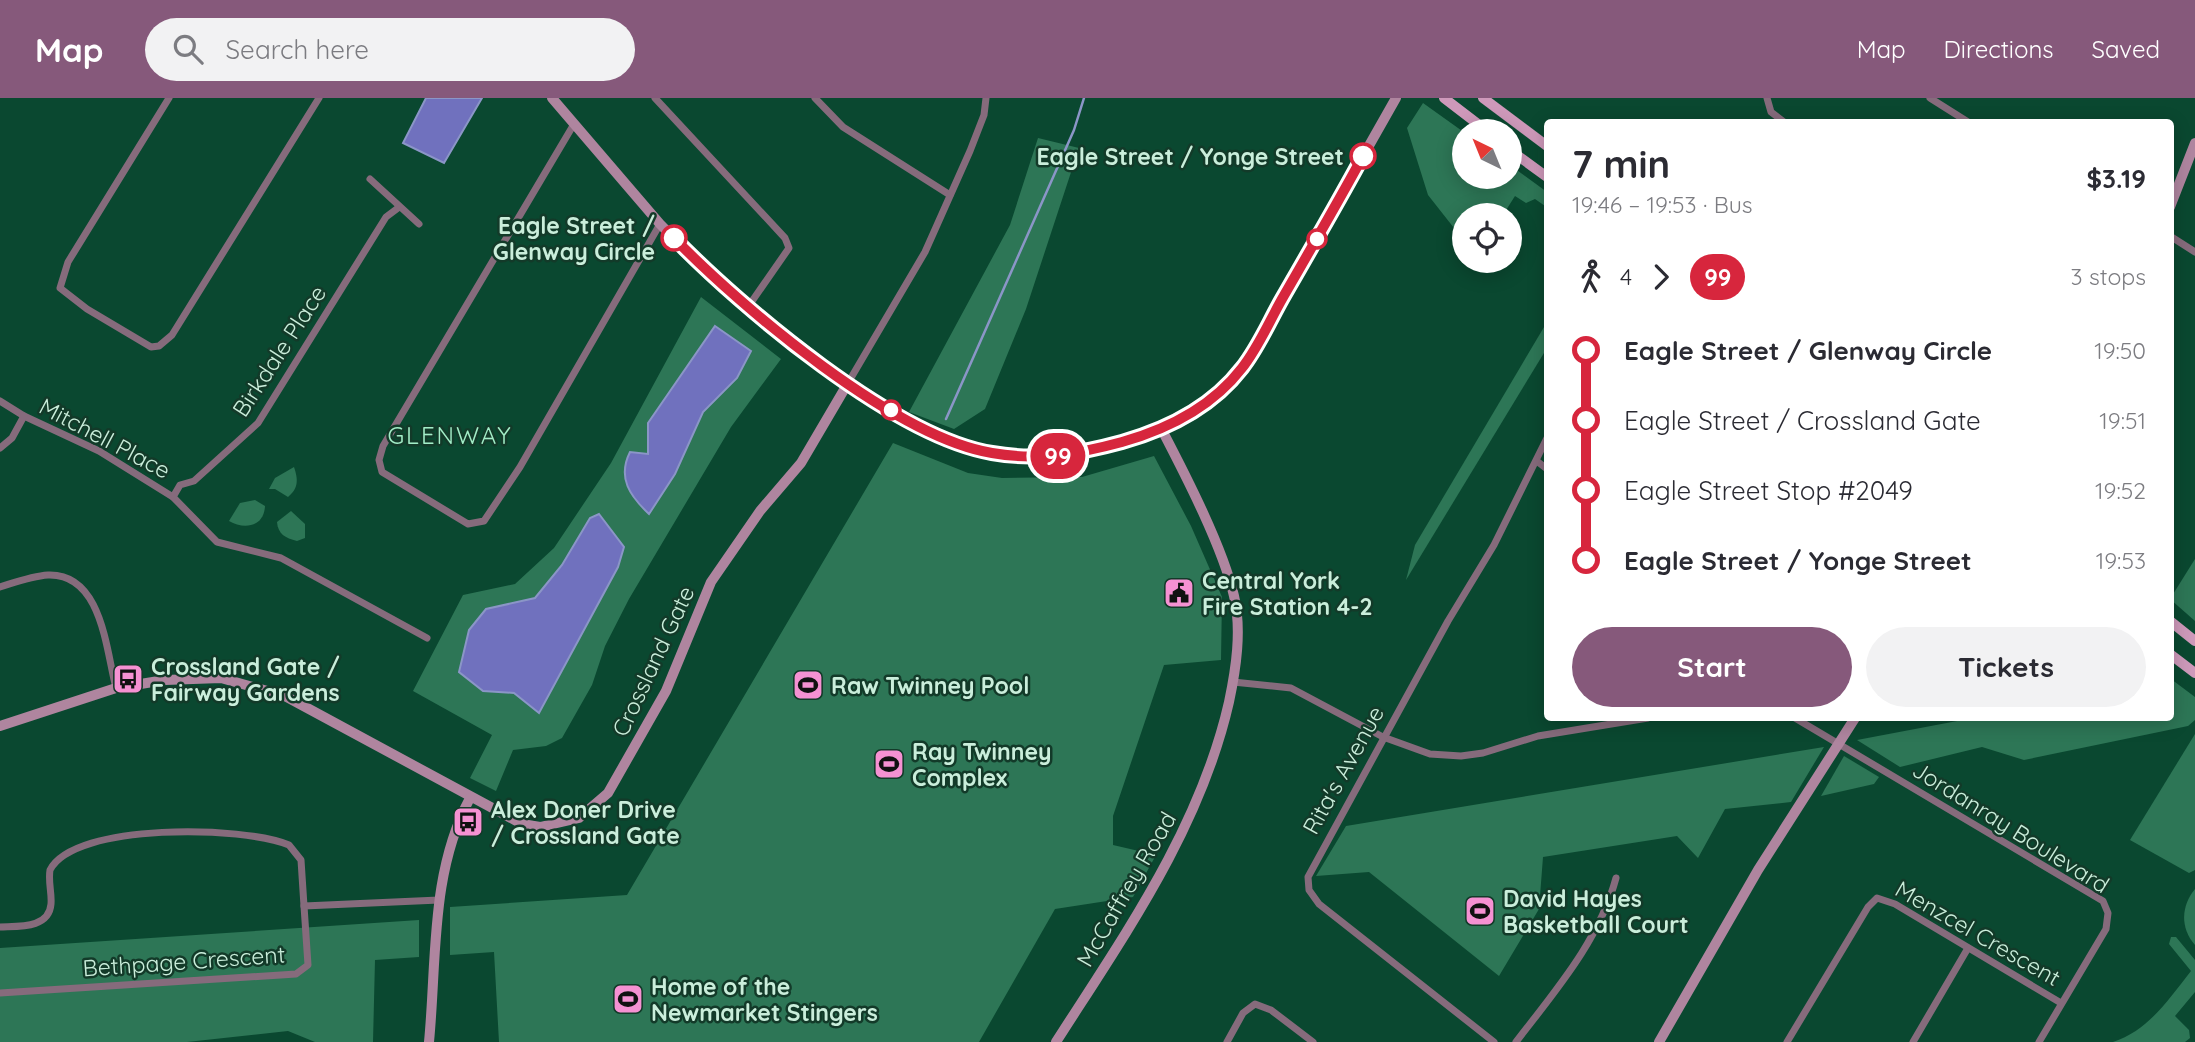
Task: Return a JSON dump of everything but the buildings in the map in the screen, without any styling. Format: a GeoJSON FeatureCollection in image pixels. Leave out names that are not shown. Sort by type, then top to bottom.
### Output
{"type":"FeatureCollection","features":[{"type":"Feature","properties":{"kind":"main road"},"geometry":{"type":"LineString","coordinates":[[1444,98],[1471,119]]}},
{"type":"Feature","properties":{"kind":"main road"},"geometry":{"type":"LineString","coordinates":[[1482,98],[1544,144]]}},
{"type":"Feature","properties":{"kind":"main road"},"geometry":{"type":"LineString","coordinates":[[1522,159],[1544,175]]}},
{"type":"Feature","properties":{"kind":"main road"},"geometry":{"type":"LineString","coordinates":[[2174,624],[2195,640]]}},
{"type":"Feature","properties":{"kind":"main road"},"geometry":{"type":"LineString","coordinates":[[2174,657],[2195,673]]}},
{"type":"Feature","properties":{"kind":"street"},"geometry":{"type":"LineString","coordinates":[[169,98],[68,262],[60,288],[87,310],[151,347],[159,346],[172,335],[319,98]]}},
{"type":"Feature","properties":{"kind":"street"},"geometry":{"type":"LineString","coordinates":[[552,98],[660,224],[718,283],[848,383],[927,432],[990,453],[1052,457],[1086,452],[1162,430],[1212,398],[1243,368],[1396,98]]}},
{"type":"Feature","properties":{"kind":"street"},"geometry":{"type":"LineString","coordinates":[[655,98],[785,238],[789,248],[748,307]]}},
{"type":"Feature","properties":{"kind":"street"},"geometry":{"type":"LineString","coordinates":[[815,98],[844,127],[950,195]]}},
{"type":"Feature","properties":{"kind":"street"},"geometry":{"type":"LineString","coordinates":[[848,383],[925,252],[984,115],[986,98]]}},
{"type":"Feature","properties":{"kind":"street"},"geometry":{"type":"LineString","coordinates":[[1768,98],[1771,112],[1780,119]]}},
{"type":"Feature","properties":{"kind":"street"},"geometry":{"type":"LineString","coordinates":[[1930,98],[1963,119]]}},
{"type":"Feature","properties":{"kind":"street"},"geometry":{"type":"LineString","coordinates":[[574,124],[383,446],[379,460],[382,472],[468,524],[484,521],[491,515],[563,396],[660,224]]}},
{"type":"Feature","properties":{"kind":"street"},"geometry":{"type":"LineString","coordinates":[[2174,196],[2195,144]]}},
{"type":"Feature","properties":{"kind":"street"},"geometry":{"type":"LineString","coordinates":[[370,179],[398,208],[419,224]]}},
{"type":"Feature","properties":{"kind":"street","name":"Birkdale Place"},"geometry":{"type":"LineString","coordinates":[[173,496],[180,485],[194,481],[258,424],[386,217],[398,208]]}},
{"type":"Feature","properties":{"kind":"street"},"geometry":{"type":"LineString","coordinates":[[2174,239],[2195,252]]}},
{"type":"Feature","properties":{"kind":"street","name":"Crossland Gate"},"geometry":{"type":"LineString","coordinates":[[0,726],[116,688],[196,677],[250,684],[285,696],[522,824],[540,827],[579,818],[608,793],[666,691],[711,582],[760,511],[800,463],[848,383]]}},
{"type":"Feature","properties":{"kind":"street","name":"Mitchell Place"},"geometry":{"type":"LineString","coordinates":[[0,401],[24,416],[99,451],[173,496],[217,542],[281,558],[427,638]]}},
{"type":"Feature","properties":{"kind":"street"},"geometry":{"type":"LineString","coordinates":[[0,448],[12,438],[24,416]]}},
{"type":"Feature","properties":{"kind":"street","name":"McCaffrey Road"},"geometry":{"type":"LineString","coordinates":[[1056,1042],[1175,851],[1212,760],[1233,682],[1237,641],[1234,598],[1222,559],[1162,430]]}},
{"type":"Feature","properties":{"kind":"street","name":"Rita's Avenue"},"geometry":{"type":"LineString","coordinates":[[1494,1042],[1319,904],[1310,890],[1308,877],[1383,737],[1494,545],[1544,446]]}},
{"type":"Feature","properties":{"kind":"street"},"geometry":{"type":"LineString","coordinates":[[1538,462],[1544,467]]}},
{"type":"Feature","properties":{"kind":"street"},"geometry":{"type":"LineString","coordinates":[[0,587],[50,575],[64,577],[83,587],[95,608],[116,688]]}},
{"type":"Feature","properties":{"kind":"street"},"geometry":{"type":"LineString","coordinates":[[1233,682],[1291,688],[1383,737],[1430,754],[1461,756],[1538,736],[1630,721]]}},
{"type":"Feature","properties":{"kind":"street"},"geometry":{"type":"LineString","coordinates":[[1800,721],[1838,743]]}},
{"type":"Feature","properties":{"kind":"street"},"geometry":{"type":"LineString","coordinates":[[1659,1042],[1758,870],[1853,721]]}},
{"type":"Feature","properties":{"kind":"street","name":"Jordanray Boulevard"},"geometry":{"type":"LineString","coordinates":[[1838,743],[2103,901],[2108,913],[2106,929],[2039,1042]]}},
{"type":"Feature","properties":{"kind":"street"},"geometry":{"type":"LineString","coordinates":[[429,1042],[442,870],[456,824],[470,798]]}},
{"type":"Feature","properties":{"kind":"street"},"geometry":{"type":"LineString","coordinates":[[0,927],[35,924],[46,917],[51,906],[50,870],[62,856],[116,838],[167,832],[219,832],[289,845],[301,860],[304,906],[439,900]]}},
{"type":"Feature","properties":{"kind":"street"},"geometry":{"type":"LineString","coordinates":[[1516,1042],[1576,963],[1608,906],[1616,878]]}},
{"type":"Feature","properties":{"kind":"street","name":"Menzcel Crescent"},"geometry":{"type":"LineString","coordinates":[[1787,1042],[1868,907],[1877,898],[1895,904],[2062,1003]]}},
{"type":"Feature","properties":{"kind":"street","name":"Bethpage Crescent"},"geometry":{"type":"LineString","coordinates":[[0,993],[296,974],[308,965],[304,906]]}},
{"type":"Feature","properties":{"kind":"street"},"geometry":{"type":"LineString","coordinates":[[1913,1042],[1968,948]]}},
{"type":"Feature","properties":{"kind":"street"},"geometry":{"type":"LineString","coordinates":[[1227,1042],[1243,1013],[1255,1004],[1271,1010],[1313,1042]]}},
{"type":"Feature","properties":{"kind":"green space"},"geometry":{"type":"Polygon","coordinates":[[[1423,103],[1452,124],[1452,189],[1522,189],[1522,174],[1544,190],[1544,205],[1535,199],[1526,203],[1515,196],[1511,203],[1452,203],[1452,225],[1428,195],[1407,128],[1423,103]]]}},
{"type":"Feature","properties":{"kind":"green space"},"geometry":{"type":"Polygon","coordinates":[[[1038,138],[1079,148],[1026,309],[985,409],[954,429],[909,412],[1010,225],[1038,138]]]}},
{"type":"Feature","properties":{"kind":"green space"},"geometry":{"type":"Polygon","coordinates":[[[701,297],[781,359],[731,427],[629,599],[605,646],[592,685],[562,738],[546,746],[513,750],[496,791],[470,778],[492,735],[413,691],[463,595],[515,584],[554,548],[611,463],[701,297]]]}},
{"type":"Feature","properties":{"kind":"green space"},"geometry":{"type":"Polygon","coordinates":[[[1544,327],[1544,353],[1406,580],[1415,545],[1544,327]]]}},
{"type":"Feature","properties":{"kind":"green space"},"geometry":{"type":"Polygon","coordinates":[[[893,443],[968,473],[1002,478],[1082,477],[1154,456],[1191,526],[1222,597],[1221,660],[1164,665],[1113,816],[1113,845],[1156,855],[1133,897],[1055,909],[979,1042],[499,1042],[494,952],[450,955],[450,907],[627,895],[893,443]]]}},
{"type":"Feature","properties":{"kind":"green space"},"geometry":{"type":"Polygon","coordinates":[[[294,467],[297,483],[288,497],[275,489],[269,489],[275,478],[294,467]]]}},
{"type":"Feature","properties":{"kind":"green space"},"geometry":{"type":"Polygon","coordinates":[[[255,500],[265,506],[264,513],[257,522],[247,526],[229,521],[240,503],[255,500]]]}},
{"type":"Feature","properties":{"kind":"green space"},"geometry":{"type":"Polygon","coordinates":[[[291,511],[305,524],[305,538],[297,541],[283,535],[277,522],[291,511]]]}},
{"type":"Feature","properties":{"kind":"green space"},"geometry":{"type":"Polygon","coordinates":[[[2195,559],[2195,621],[2174,603],[2174,593],[2195,559]]]}},
{"type":"Feature","properties":{"kind":"green space"},"geometry":{"type":"Polygon","coordinates":[[[2174,681],[2195,697],[2195,720],[2188,726],[2024,760],[1982,747],[1900,767],[1857,740],[1957,721],[2174,721],[2174,681]]]}},
{"type":"Feature","properties":{"kind":"green space"},"geometry":{"type":"Polygon","coordinates":[[[2195,734],[2195,870],[2189,873],[2130,840],[2195,734]]]}},
{"type":"Feature","properties":{"kind":"green space"},"geometry":{"type":"Polygon","coordinates":[[[1824,747],[1791,802],[1725,809],[1698,858],[1677,836],[1543,857],[1539,909],[1499,976],[1369,872],[1316,876],[1346,826],[1824,747]]]}},
{"type":"Feature","properties":{"kind":"green space"},"geometry":{"type":"Polygon","coordinates":[[[1844,756],[1879,777],[1874,784],[1821,796],[1844,756]]]}},
{"type":"Feature","properties":{"kind":"green space"},"geometry":{"type":"Polygon","coordinates":[[[2195,889],[2195,945],[2187,931],[2184,917],[2187,903],[2195,889]]]}},
{"type":"Feature","properties":{"kind":"green space"},"geometry":{"type":"Polygon","coordinates":[[[419,920],[419,957],[375,960],[373,1042],[315,1042],[288,1031],[187,1042],[0,1042],[0,948],[419,920]]]}},
{"type":"Feature","properties":{"kind":"green space"},"geometry":{"type":"Polygon","coordinates":[[[2171,937],[2176,937],[2195,960],[2195,992],[2175,1016],[2189,1030],[2190,1038],[2185,1042],[2113,1042],[2126,1037],[2147,1022],[2191,971],[2169,944],[2171,937]]]}},
{"type":"Feature","properties":{"kind":"shaded area"},"geometry":{"type":"Polygon","coordinates":[[[426,98],[482,98],[444,163],[403,143],[426,98]]]}},
{"type":"Feature","properties":{"kind":"shaded area"},"geometry":{"type":"Polygon","coordinates":[[[715,326],[751,351],[737,378],[703,412],[675,474],[649,514],[631,493],[625,478],[626,461],[630,452],[648,454],[648,423],[715,326]]]}},
{"type":"Feature","properties":{"kind":"shaded area"},"geometry":{"type":"Polygon","coordinates":[[[599,514],[624,547],[618,567],[539,713],[514,693],[483,691],[459,672],[469,630],[486,609],[535,598],[562,565],[590,518],[599,514]]]}},
{"type":"Feature","properties":{"kind":"waterway"},"geometry":{"type":"LineString","coordinates":[[946,419],[1074,130],[1084,98]]}},
{"type":"Feature","properties":{"kind":"bus line","name":"99"},"geometry":{"type":"LineString","coordinates":[[674,238],[718,283],[748,307],[848,383],[927,432],[990,453],[1052,457],[1086,452],[1162,430],[1212,398],[1243,368],[1363,156]]}},
{"type":"Feature","properties":{"kind":"place","name":"Eagle Street / Yonge Street"},"geometry":{"type":"Point","coordinates":[1363,156]}},
{"type":"Feature","properties":{"kind":"place","name":"Eagle Street / Glenway Circle"},"geometry":{"type":"Point","coordinates":[674,238]}},
{"type":"Feature","properties":{"kind":"place","name":"Central York Fire Station 4-2"},"geometry":{"type":"Point","coordinates":[1179,593]}},
{"type":"Feature","properties":{"kind":"place","name":"Crossland Gate / Fairway Gardens"},"geometry":{"type":"Point","coordinates":[128,679]}},
{"type":"Feature","properties":{"kind":"place","name":"Raw Twinney Pool"},"geometry":{"type":"Point","coordinates":[808,685]}},
{"type":"Feature","properties":{"kind":"place","name":"Ray Twinney Complex"},"geometry":{"type":"Point","coordinates":[889,764]}},
{"type":"Feature","properties":{"kind":"place","name":"Alex Doner Drive / Crossland Gate"},"geometry":{"type":"Point","coordinates":[468,822]}},
{"type":"Feature","properties":{"kind":"place","name":"David Hayes Basketball Court"},"geometry":{"type":"Point","coordinates":[1480,911]}},
{"type":"Feature","properties":{"kind":"place","name":"Home of the Newmarket Stingers"},"geometry":{"type":"Point","coordinates":[628,999]}},
{"type":"Feature","properties":{"kind":"district","name":"GLENWAY"},"geometry":{"type":"Point","coordinates":[450,435]}}]}
